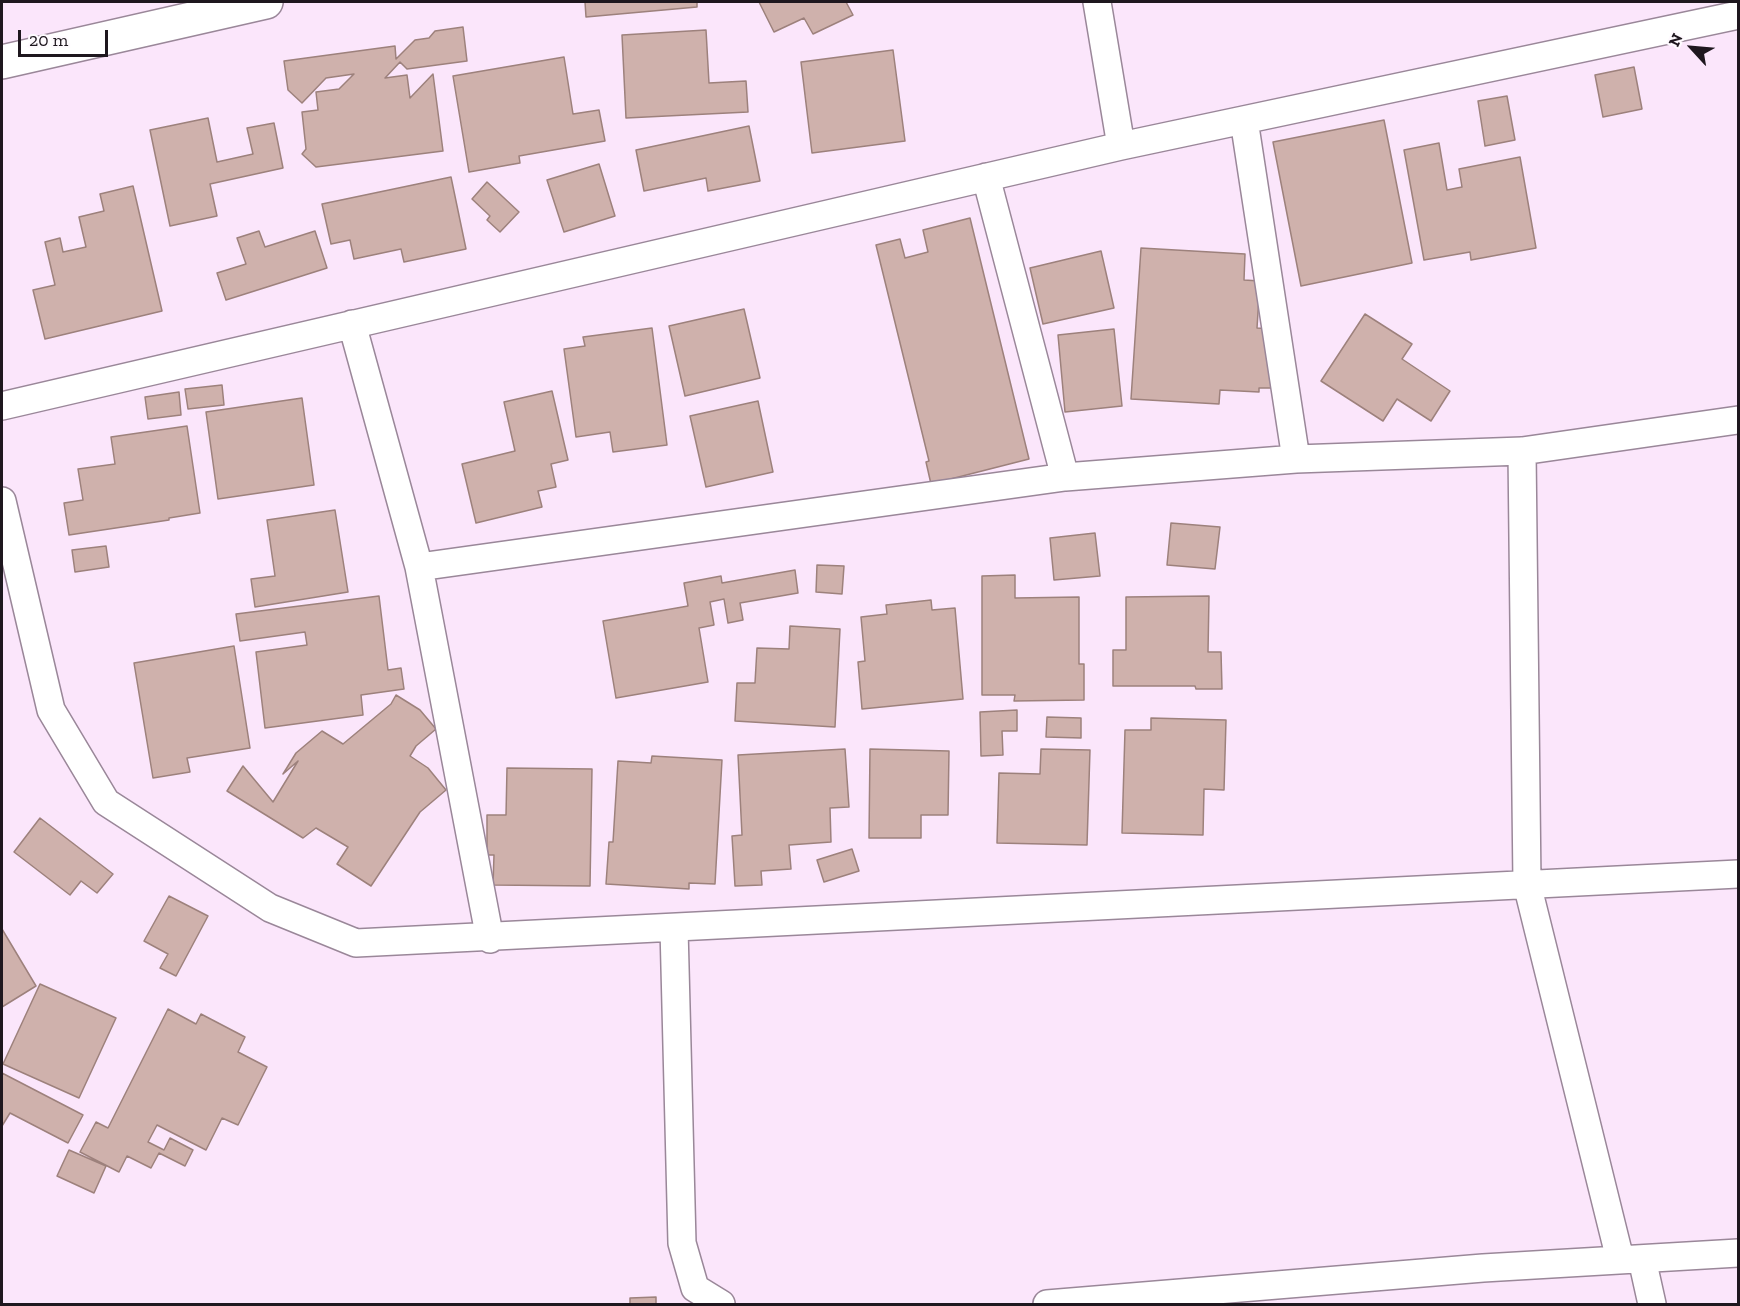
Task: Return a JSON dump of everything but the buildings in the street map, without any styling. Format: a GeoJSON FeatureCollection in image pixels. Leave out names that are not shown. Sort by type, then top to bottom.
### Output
{"type":"FeatureCollection","features":[{"type":"Feature","properties":{"kind":"main road"},"geometry":{"type":"LineString","coordinates":[[2,62],[266,2]]}},
{"type":"Feature","properties":{"kind":"street"},"geometry":{"type":"LineString","coordinates":[[1097,2],[1121,146]]}},
{"type":"Feature","properties":{"kind":"street"},"geometry":{"type":"LineString","coordinates":[[2,406],[1121,146],[1738,15]]}},
{"type":"Feature","properties":{"kind":"street"},"geometry":{"type":"LineString","coordinates":[[1244,120],[1296,459]]}},
{"type":"Feature","properties":{"kind":"street"},"geometry":{"type":"LineString","coordinates":[[986,177],[1065,477]]}},
{"type":"Feature","properties":{"kind":"street"},"geometry":{"type":"LineString","coordinates":[[352,324],[419,567],[490,939]]}},
{"type":"Feature","properties":{"kind":"street"},"geometry":{"type":"LineString","coordinates":[[419,567],[1065,477],[1296,459],[1522,451],[1738,420]]}},
{"type":"Feature","properties":{"kind":"street"},"geometry":{"type":"LineString","coordinates":[[1522,451],[1527,884],[1631,1259],[1652,1305]]}},
{"type":"Feature","properties":{"kind":"street"},"geometry":{"type":"LineString","coordinates":[[2,501],[51,710],[106,802],[270,908],[356,944],[1738,874]]}},
{"type":"Feature","properties":{"kind":"street"},"geometry":{"type":"LineString","coordinates":[[674,928],[682,1243],[695,1288],[721,1305]]}},
{"type":"Feature","properties":{"kind":"street"},"geometry":{"type":"LineString","coordinates":[[1047,1305],[1482,1268],[1738,1253]]}}]}
